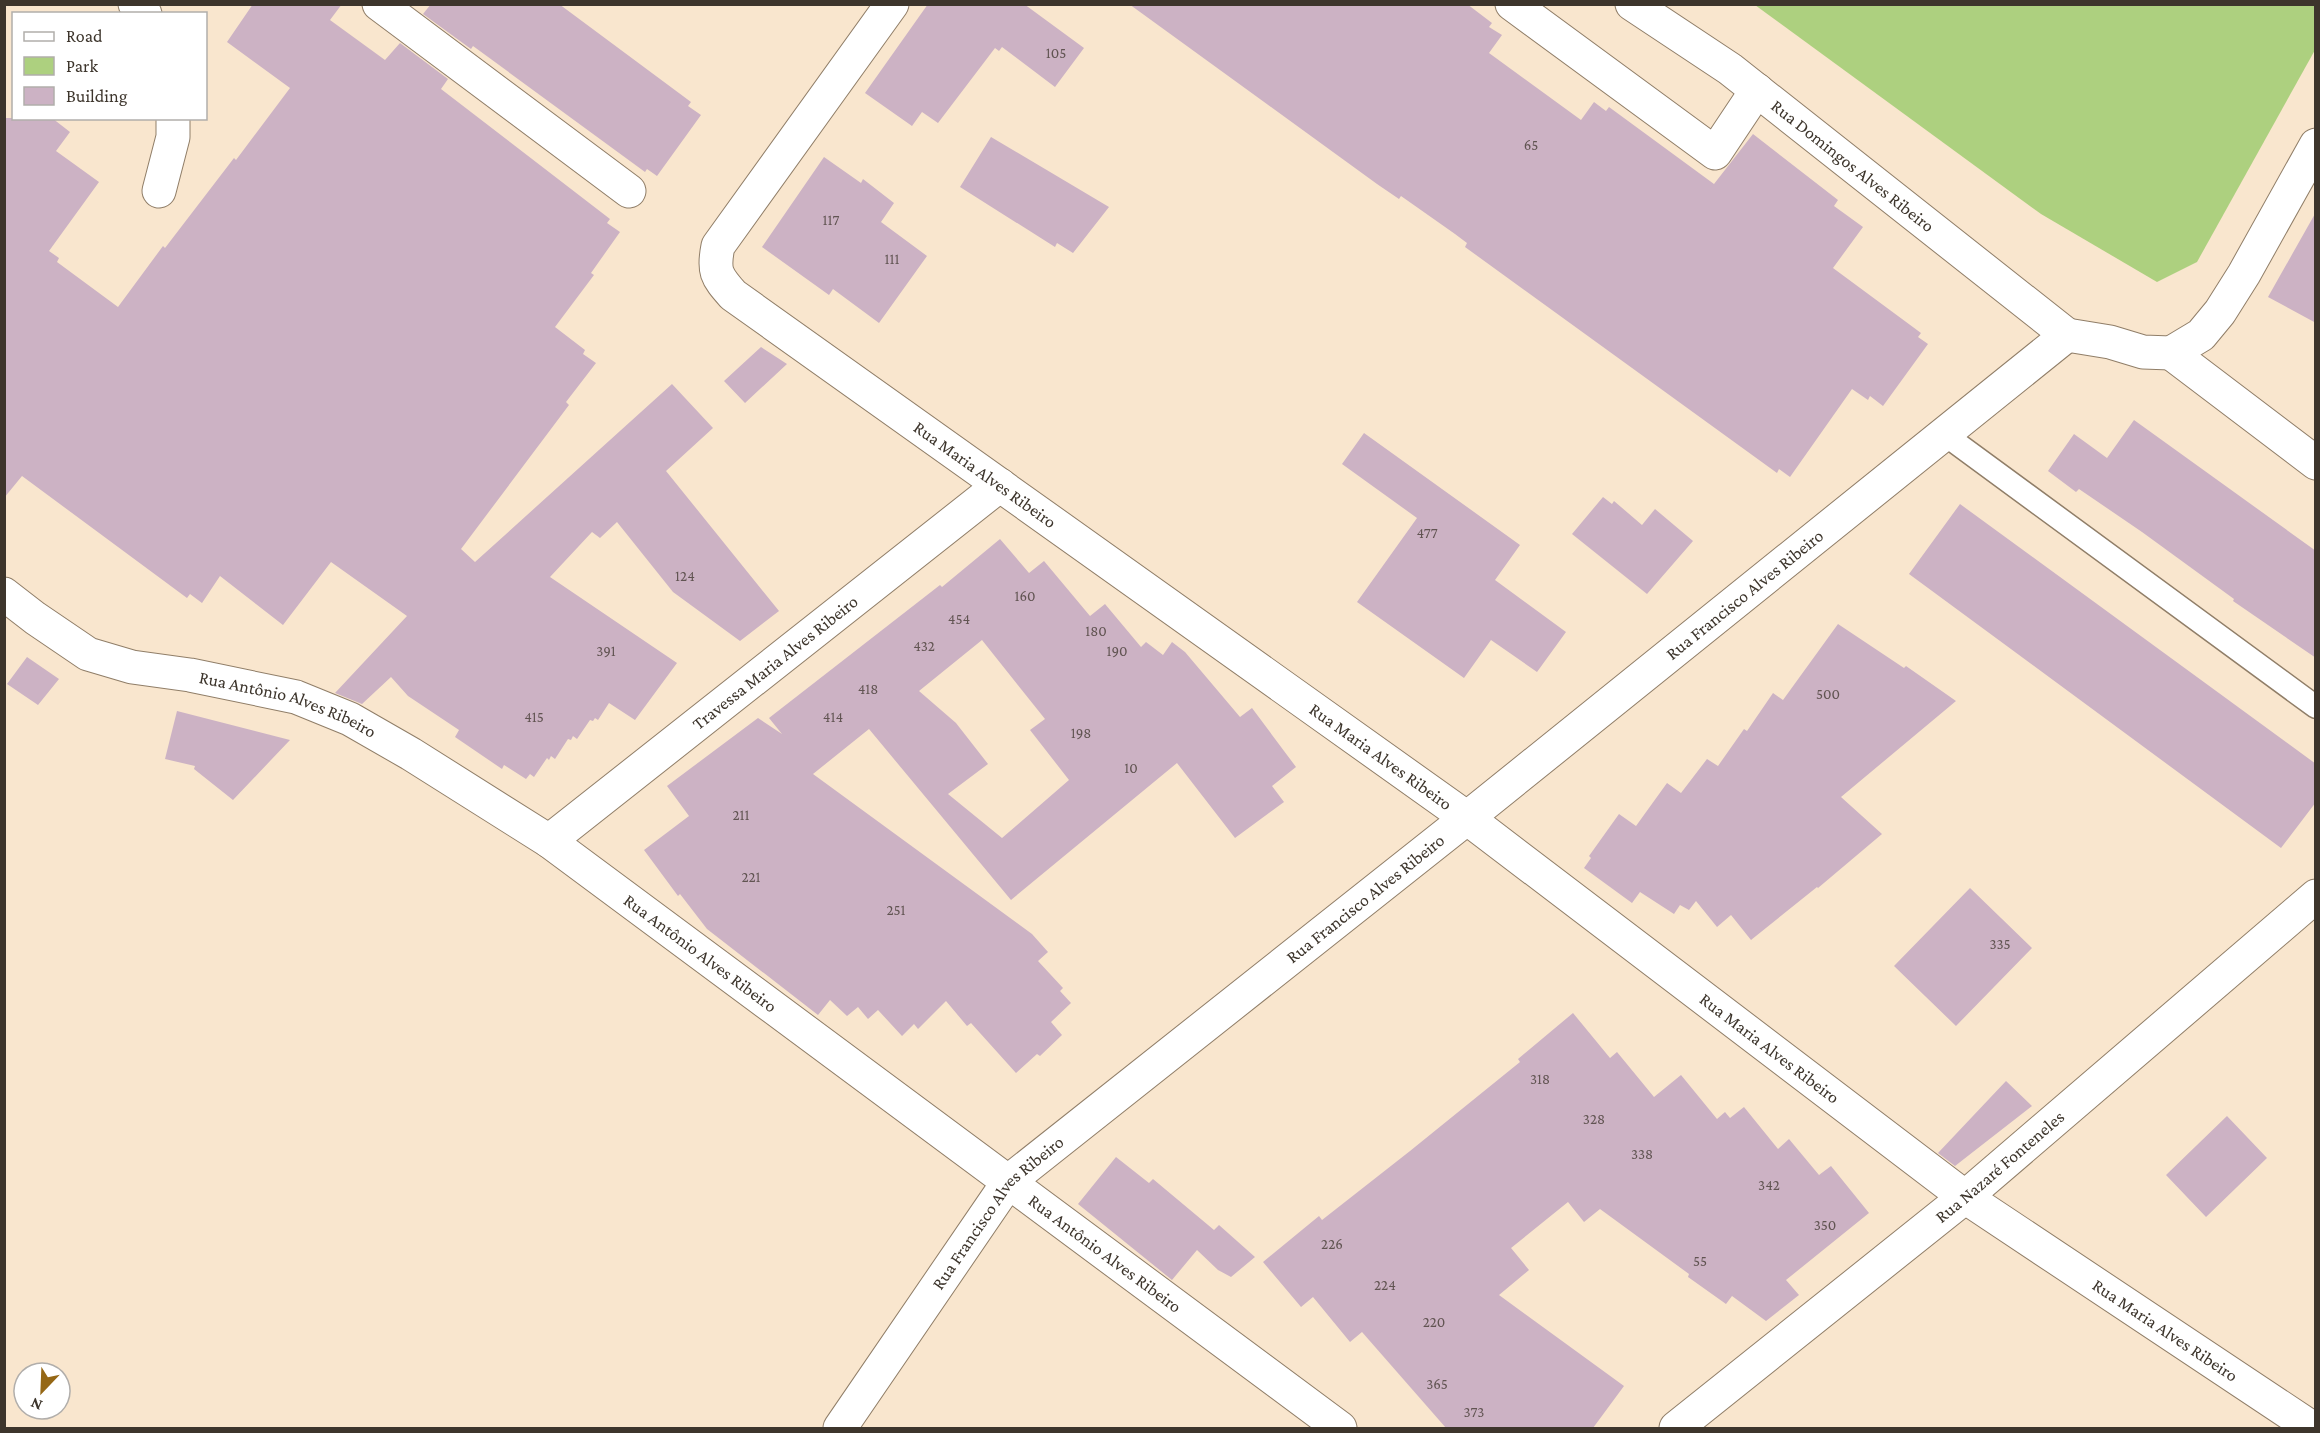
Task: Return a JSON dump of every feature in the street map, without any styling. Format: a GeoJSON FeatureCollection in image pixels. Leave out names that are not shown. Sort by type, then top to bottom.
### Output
{"type":"FeatureCollection","features":[{"type":"Feature","properties":{"kind":"street"},"geometry":{"type":"LineString","coordinates":[[379,4],[629,191]]}},
{"type":"Feature","properties":{"kind":"street","name":"Rua Maria Alves Ribeiro"},"geometry":{"type":"LineString","coordinates":[[892,4],[718,246],[714,264],[718,278],[734,294],[1467,818],[1965,1197],[2312,1428]]}},
{"type":"Feature","properties":{"kind":"street"},"geometry":{"type":"LineString","coordinates":[[1512,4],[1715,153],[1756,90]]}},
{"type":"Feature","properties":{"kind":"street","name":"Rua Domingos Alves Ribeiro"},"geometry":{"type":"LineString","coordinates":[[1632,4],[1730,69],[2067,335]]}},
{"type":"Feature","properties":{"kind":"street"},"geometry":{"type":"LineString","coordinates":[[159,191],[173,137],[173,120]]}},
{"type":"Feature","properties":{"kind":"street"},"geometry":{"type":"LineString","coordinates":[[2067,335],[2110,342],[2143,352],[2171,353],[2201,335],[2220,312],[2244,274],[2316,145]]}},
{"type":"Feature","properties":{"kind":"street","name":"Rua Francisco Alves Ribeiro"},"geometry":{"type":"LineString","coordinates":[[840,1428],[1009,1181],[1467,818],[2067,335]]}},
{"type":"Feature","properties":{"kind":"street"},"geometry":{"type":"LineString","coordinates":[[2171,353],[2316,463]]}},
{"type":"Feature","properties":{"kind":"street","name":"Travessa Maria Alves Ribeiro"},"geometry":{"type":"LineString","coordinates":[[549,841],[1000,485]]}},
{"type":"Feature","properties":{"kind":"street","name":"Rua Antônio Alves Ribeiro"},"geometry":{"type":"LineString","coordinates":[[4,594],[88,654],[132,667],[190,675],[296,697],[350,719],[411,753],[549,841],[1340,1428]]}},
{"type":"Feature","properties":{"kind":"street","name":"Rua Nazaré Fonteneles"},"geometry":{"type":"LineString","coordinates":[[1676,1428],[1965,1197],[2316,896]]}},
{"type":"Feature","properties":{"kind":"lane"},"geometry":{"type":"LineString","coordinates":[[1944,434],[2316,707]]}},
{"type":"Feature","properties":{"kind":"green space"},"geometry":{"type":"Polygon","coordinates":[[[1755,5],[2315,5],[2315,50],[2197,262],[2157,282],[2041,214],[1755,5]]]}},
{"type":"Feature","properties":{"kind":"building"},"geometry":{"type":"Polygon","coordinates":[[[253,4],[342,4],[330,20],[385,60],[400,43],[448,79],[441,89],[610,219],[607,223],[620,232],[591,273],[594,275],[555,327],[585,350],[583,354],[596,363],[566,402],[569,405],[461,549],[475,562],[672,384],[713,428],[666,471],[779,611],[740,641],[673,592],[617,522],[600,538],[592,532],[550,577],[677,663],[635,720],[609,703],[598,720],[595,718],[593,721],[590,720],[577,739],[573,736],[571,740],[568,739],[555,759],[551,756],[549,760],[547,758],[534,777],[530,774],[526,779],[504,765],[502,769],[455,737],[459,730],[408,696],[391,677],[362,704],[335,693],[407,616],[331,562],[283,625],[220,576],[202,603],[190,594],[187,598],[22,476],[4,498],[4,118],[55,120],[70,132],[56,151],[99,182],[49,251],[59,258],[57,262],[118,307],[163,246],[165,248],[234,158],[236,160],[290,88],[227,42],[253,4]]]}},
{"type":"Feature","properties":{"kind":"building"},"geometry":{"type":"Polygon","coordinates":[[[431,4],[559,4],[691,102],[688,106],[701,115],[657,176],[647,169],[645,172],[473,46],[471,49],[423,14],[431,4]]]}},
{"type":"Feature","properties":{"kind":"building"},"geometry":{"type":"Polygon","coordinates":[[[928,4],[1024,4],[1084,48],[1055,87],[1002,47],[999,51],[995,48],[938,123],[922,112],[912,126],[865,93],[928,4]]]}},
{"type":"Feature","properties":{"kind":"building"},"geometry":{"type":"Polygon","coordinates":[[[1129,4],[1467,4],[1492,23],[1489,27],[1502,35],[1489,53],[1581,120],[1594,102],[1606,111],[1609,107],[1714,184],[1753,134],[1838,200],[1834,206],[1863,227],[1833,268],[1921,333],[1918,337],[1928,344],[1883,406],[1870,396],[1868,400],[1852,389],[1790,477],[1779,469],[1777,473],[1465,247],[1467,243],[1455,234],[1401,196],[1399,199],[1377,184],[1129,4]]]}},
{"type":"Feature","properties":{"kind":"building"},"geometry":{"type":"Polygon","coordinates":[[[991,137],[1109,207],[1073,253],[1057,243],[1055,247],[960,187],[991,137]]]}},
{"type":"Feature","properties":{"kind":"building"},"geometry":{"type":"Polygon","coordinates":[[[824,157],[861,183],[863,179],[894,203],[881,222],[927,256],[879,323],[833,289],[829,295],[762,247],[824,157]]]}},
{"type":"Feature","properties":{"kind":"building"},"geometry":{"type":"Polygon","coordinates":[[[2316,212],[2316,323],[2268,297],[2316,212]]]}},
{"type":"Feature","properties":{"kind":"building"},"geometry":{"type":"Polygon","coordinates":[[[761,347],[787,364],[745,403],[724,381],[761,347]]]}},
{"type":"Feature","properties":{"kind":"building"},"geometry":{"type":"Polygon","coordinates":[[[2134,420],[2316,551],[2316,658],[2233,601],[2234,599],[2142,532],[2079,489],[2076,492],[2048,471],[2074,434],[2107,458],[2134,420]]]}},
{"type":"Feature","properties":{"kind":"building"},"geometry":{"type":"Polygon","coordinates":[[[1364,433],[1520,545],[1495,580],[1566,632],[1537,672],[1491,640],[1464,678],[1357,602],[1417,518],[1342,464],[1364,433]]]}},
{"type":"Feature","properties":{"kind":"building"},"geometry":{"type":"Polygon","coordinates":[[[1603,497],[1612,504],[1614,501],[1642,525],[1655,509],[1693,541],[1647,594],[1572,534],[1603,497]]]}},
{"type":"Feature","properties":{"kind":"building"},"geometry":{"type":"Polygon","coordinates":[[[1960,504],[2316,764],[2316,802],[2281,848],[1909,574],[1960,504]]]}},
{"type":"Feature","properties":{"kind":"building"},"geometry":{"type":"Polygon","coordinates":[[[1000,539],[1029,573],[1044,561],[1090,616],[1105,604],[1141,647],[1146,642],[1163,655],[1172,642],[1185,652],[1240,717],[1252,708],[1296,767],[1272,786],[1284,802],[1235,838],[1177,763],[1011,900],[869,729],[813,774],[1032,934],[1048,952],[1038,961],[1063,988],[1060,991],[1071,1003],[1051,1022],[1062,1035],[1040,1056],[1037,1054],[1016,1073],[971,1023],[967,1026],[946,1001],[918,1029],[914,1024],[902,1036],[878,1010],[868,1019],[858,1007],[847,1016],[830,1000],[818,1015],[707,929],[680,894],[678,896],[644,850],[689,816],[667,786],[758,718],[782,734],[769,718],[940,585],[942,587],[1000,539]],[[982,640],[919,691],[956,723],[988,764],[948,794],[1002,838],[1069,780],[1030,730],[1045,719],[982,640]]]}},
{"type":"Feature","properties":{"kind":"building"},"geometry":{"type":"Polygon","coordinates":[[[1838,624],[1904,668],[1906,666],[1956,701],[1841,797],[1882,834],[1751,940],[1731,915],[1717,927],[1696,901],[1689,910],[1680,905],[1674,914],[1640,892],[1632,903],[1584,868],[1591,858],[1589,856],[1619,814],[1636,826],[1667,783],[1681,793],[1707,759],[1718,766],[1744,729],[1747,731],[1773,693],[1783,700],[1838,624]]]}},
{"type":"Feature","properties":{"kind":"building"},"geometry":{"type":"Polygon","coordinates":[[[27,657],[59,679],[38,705],[7,684],[27,657]]]}},
{"type":"Feature","properties":{"kind":"building"},"geometry":{"type":"Polygon","coordinates":[[[177,711],[290,740],[233,800],[194,769],[195,766],[165,759],[177,711]]]}},
{"type":"Feature","properties":{"kind":"building"},"geometry":{"type":"Polygon","coordinates":[[[1970,888],[2032,948],[1956,1026],[1894,966],[1970,888]]]}},
{"type":"Feature","properties":{"kind":"building"},"geometry":{"type":"Polygon","coordinates":[[[1573,1013],[1610,1058],[1617,1052],[1654,1097],[1681,1075],[1717,1119],[1725,1112],[1730,1118],[1744,1107],[1778,1149],[1789,1139],[1819,1175],[1831,1166],[1869,1213],[1786,1280],[1799,1295],[1766,1321],[1732,1296],[1726,1304],[1600,1209],[1584,1222],[1568,1202],[1511,1248],[1529,1270],[1499,1295],[1624,1386],[1593,1428],[1446,1428],[1362,1332],[1350,1342],[1313,1297],[1301,1307],[1263,1262],[1319,1216],[1322,1220],[1410,1151],[1520,1062],[1518,1059],[1573,1013]]]}},
{"type":"Feature","properties":{"kind":"building"},"geometry":{"type":"Polygon","coordinates":[[[2006,1081],[2032,1106],[1955,1166],[1938,1153],[2006,1081]]]}},
{"type":"Feature","properties":{"kind":"building"},"geometry":{"type":"Polygon","coordinates":[[[2227,1116],[2267,1158],[2206,1217],[2166,1175],[2227,1116]]]}},
{"type":"Feature","properties":{"kind":"building"},"geometry":{"type":"Polygon","coordinates":[[[1116,1157],[1149,1183],[1153,1179],[1214,1230],[1219,1225],[1255,1257],[1231,1277],[1218,1270],[1197,1250],[1172,1280],[1078,1204],[1116,1157]]]}}]}
